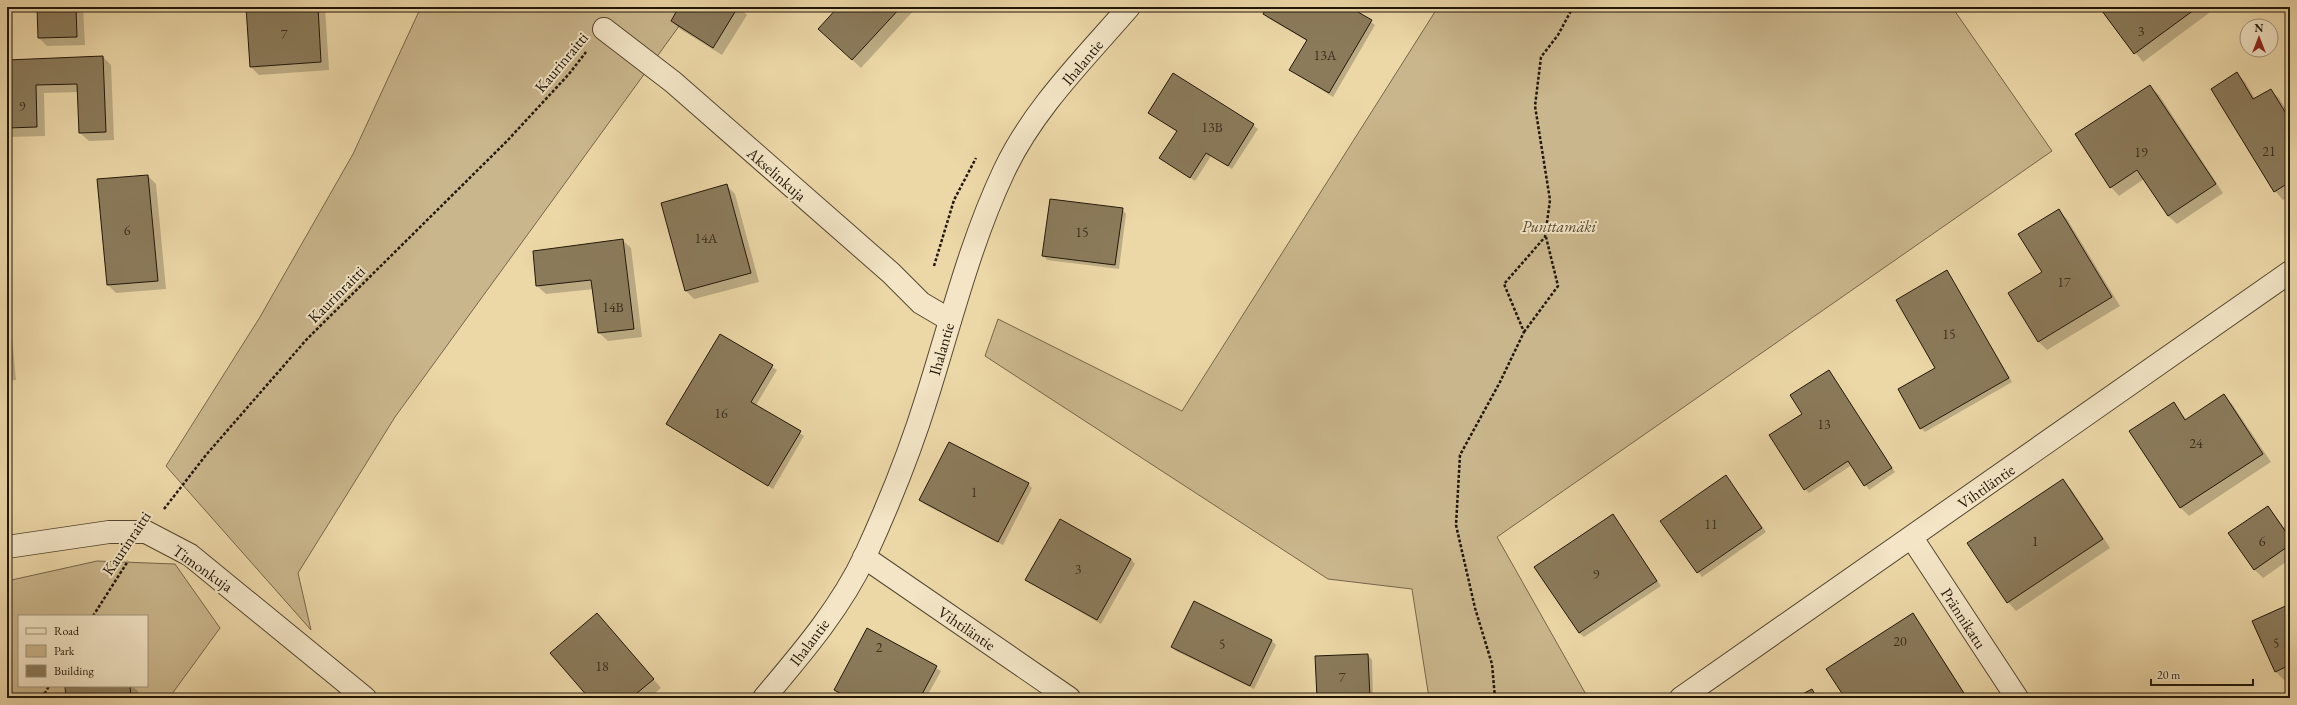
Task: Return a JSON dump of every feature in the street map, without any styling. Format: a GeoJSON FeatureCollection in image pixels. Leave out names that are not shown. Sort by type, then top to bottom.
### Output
{"type":"FeatureCollection","features":[{"type":"Feature","properties":{"kind":"street","name":"Ihalantie"},"geometry":{"type":"LineString","coordinates":[[764,698],[804,651],[838,603],[864,558],[927,398],[950,320],[982,222],[1008,163],[1030,125],[1129,7]]}},
{"type":"Feature","properties":{"kind":"street","name":"Akselinkuja"},"geometry":{"type":"LineString","coordinates":[[604,29],[672,82],[921,302],[950,320]]}},
{"type":"Feature","properties":{"kind":"street","name":"Vihtiläntie"},"geometry":{"type":"LineString","coordinates":[[1681,698],[1912,538],[2290,272]]}},
{"type":"Feature","properties":{"kind":"street","name":"Timonkuja"},"geometry":{"type":"LineString","coordinates":[[7,547],[110,532],[146,532],[190,555],[365,698]]}},
{"type":"Feature","properties":{"kind":"street","name":"Prännikatu"},"geometry":{"type":"LineString","coordinates":[[1912,538],[2017,698]]}},
{"type":"Feature","properties":{"kind":"street","name":"Vihtiläntie"},"geometry":{"type":"LineString","coordinates":[[864,558],[1069,698]]}},
{"type":"Feature","properties":{"kind":"path"},"geometry":{"type":"LineString","coordinates":[[1495,698],[1492,664],[1474,608],[1456,525],[1460,455],[1500,382],[1524,332],[1558,286],[1546,237],[1550,200],[1535,106],[1541,57],[1558,35],[1573,7]]}},
{"type":"Feature","properties":{"kind":"path","name":"Kaurinraitti"},"geometry":{"type":"LineString","coordinates":[[94,615],[146,532],[206,455],[307,339],[507,141],[569,74],[604,29]]}},
{"type":"Feature","properties":{"kind":"path"},"geometry":{"type":"LineString","coordinates":[[1524,332],[1504,284],[1546,237]]}},
{"type":"Feature","properties":{"kind":"path"},"geometry":{"type":"LineString","coordinates":[[42,698],[48,687]]}},
{"type":"Feature","properties":{"kind":"green space"},"geometry":{"type":"Polygon","coordinates":[[[421,7],[693,7],[395,417],[298,573],[311,630],[166,466],[260,317],[353,154],[421,7]]]}},
{"type":"Feature","properties":{"kind":"green space","name":"Punttamäki"},"geometry":{"type":"Polygon","coordinates":[[[1438,7],[1952,7],[2052,151],[1497,537],[1588,698],[1429,698],[1412,589],[1328,579],[985,356],[998,319],[1182,411],[1438,7]]]}},
{"type":"Feature","properties":{"kind":"green space"},"geometry":{"type":"Polygon","coordinates":[[[97,561],[175,564],[220,628],[169,698],[7,698],[7,581],[97,561]]]}},
{"type":"Feature","properties":{"kind":"building"},"geometry":{"type":"Polygon","coordinates":[[[37,7],[76,7],[77,37],[38,38],[37,7]]]}},
{"type":"Feature","properties":{"kind":"building"},"geometry":{"type":"Polygon","coordinates":[[[246,7],[318,7],[321,62],[250,67],[246,7]]]}},
{"type":"Feature","properties":{"kind":"building"},"geometry":{"type":"Polygon","coordinates":[[[679,7],[738,7],[713,48],[671,21],[679,7]]]}},
{"type":"Feature","properties":{"kind":"building"},"geometry":{"type":"Polygon","coordinates":[[[838,7],[901,7],[852,60],[818,29],[838,7]]]}},
{"type":"Feature","properties":{"kind":"building"},"geometry":{"type":"Polygon","coordinates":[[[1267,7],[1349,7],[1372,20],[1329,93],[1289,70],[1307,40],[1263,14],[1267,7]]]}},
{"type":"Feature","properties":{"kind":"building"},"geometry":{"type":"Polygon","coordinates":[[[2099,7],[2198,7],[2134,54],[2099,7]]]}},
{"type":"Feature","properties":{"kind":"building"},"geometry":{"type":"Polygon","coordinates":[[[103,56],[106,132],[79,133],[77,84],[36,85],[37,127],[7,128],[7,60],[103,56]]]}},
{"type":"Feature","properties":{"kind":"building"},"geometry":{"type":"Polygon","coordinates":[[[2237,72],[2253,99],[2271,89],[2290,120],[2290,182],[2274,192],[2211,89],[2237,72]]]}},
{"type":"Feature","properties":{"kind":"building"},"geometry":{"type":"Polygon","coordinates":[[[1173,73],[1254,124],[1228,166],[1206,153],[1190,178],[1159,158],[1177,131],[1148,113],[1173,73]]]}},
{"type":"Feature","properties":{"kind":"building"},"geometry":{"type":"Polygon","coordinates":[[[2150,85],[2216,184],[2168,216],[2137,170],[2110,188],[2075,134],[2150,85]]]}},
{"type":"Feature","properties":{"kind":"building"},"geometry":{"type":"Polygon","coordinates":[[[148,175],[158,281],[107,285],[97,179],[148,175]]]}},
{"type":"Feature","properties":{"kind":"building"},"geometry":{"type":"Polygon","coordinates":[[[727,184],[751,273],[685,291],[661,203],[727,184]]]}},
{"type":"Feature","properties":{"kind":"building"},"geometry":{"type":"Polygon","coordinates":[[[1050,199],[1123,208],[1115,265],[1042,256],[1050,199]]]}},
{"type":"Feature","properties":{"kind":"building"},"geometry":{"type":"Polygon","coordinates":[[[2059,209],[2112,297],[2038,342],[2008,293],[2042,272],[2018,234],[2059,209]]]}},
{"type":"Feature","properties":{"kind":"building"},"geometry":{"type":"Polygon","coordinates":[[[623,239],[634,329],[598,333],[591,280],[536,286],[533,251],[623,239]]]}},
{"type":"Feature","properties":{"kind":"building"},"geometry":{"type":"Polygon","coordinates":[[[1947,270],[2009,378],[1920,429],[1898,389],[1935,368],[1896,300],[1947,270]]]}},
{"type":"Feature","properties":{"kind":"building"},"geometry":{"type":"Polygon","coordinates":[[[720,334],[773,365],[751,402],[801,431],[768,486],[666,424],[720,334]]]}},
{"type":"Feature","properties":{"kind":"building"},"geometry":{"type":"Polygon","coordinates":[[[1829,370],[1892,468],[1864,486],[1848,461],[1804,490],[1769,435],[1802,414],[1790,395],[1829,370]]]}},
{"type":"Feature","properties":{"kind":"building"},"geometry":{"type":"Polygon","coordinates":[[[2224,394],[2263,454],[2180,508],[2129,431],[2174,402],[2185,420],[2224,394]]]}},
{"type":"Feature","properties":{"kind":"building"},"geometry":{"type":"Polygon","coordinates":[[[949,442],[1029,483],[998,542],[919,500],[949,442]]]}},
{"type":"Feature","properties":{"kind":"building"},"geometry":{"type":"Polygon","coordinates":[[[1726,475],[1762,528],[1697,573],[1660,521],[1726,475]]]}},
{"type":"Feature","properties":{"kind":"building"},"geometry":{"type":"Polygon","coordinates":[[[2063,479],[2103,539],[2007,603],[1967,543],[2063,479]]]}},
{"type":"Feature","properties":{"kind":"building"},"geometry":{"type":"Polygon","coordinates":[[[2268,506],[2290,538],[2290,545],[2254,570],[2228,533],[2268,506]]]}},
{"type":"Feature","properties":{"kind":"building"},"geometry":{"type":"Polygon","coordinates":[[[1613,514],[1657,581],[1579,633],[1534,567],[1613,514]]]}},
{"type":"Feature","properties":{"kind":"building"},"geometry":{"type":"Polygon","coordinates":[[[1060,519],[1131,559],[1097,620],[1025,580],[1060,519]]]}},
{"type":"Feature","properties":{"kind":"building"},"geometry":{"type":"Polygon","coordinates":[[[1194,601],[1272,640],[1250,686],[1171,647],[1194,601]]]}},
{"type":"Feature","properties":{"kind":"building"},"geometry":{"type":"Polygon","coordinates":[[[2290,604],[2290,665],[2275,672],[2252,621],[2290,604]]]}},
{"type":"Feature","properties":{"kind":"building"},"geometry":{"type":"Polygon","coordinates":[[[597,613],[654,679],[631,698],[589,698],[550,653],[597,613]]]}},
{"type":"Feature","properties":{"kind":"building"},"geometry":{"type":"Polygon","coordinates":[[[1913,613],[1967,698],[1845,698],[1826,669],[1913,613]]]}},
{"type":"Feature","properties":{"kind":"building"},"geometry":{"type":"Polygon","coordinates":[[[867,628],[937,666],[920,698],[849,698],[834,690],[867,628]]]}},
{"type":"Feature","properties":{"kind":"building"},"geometry":{"type":"Polygon","coordinates":[[[1368,654],[1370,698],[1317,698],[1315,656],[1368,654]]]}},
{"type":"Feature","properties":{"kind":"building"},"geometry":{"type":"Polygon","coordinates":[[[65,687],[130,687],[131,698],[66,698],[65,687]]]}},
{"type":"Feature","properties":{"kind":"building"},"geometry":{"type":"Polygon","coordinates":[[[1812,689],[1817,698],[1795,698],[1812,689]]]}}]}
